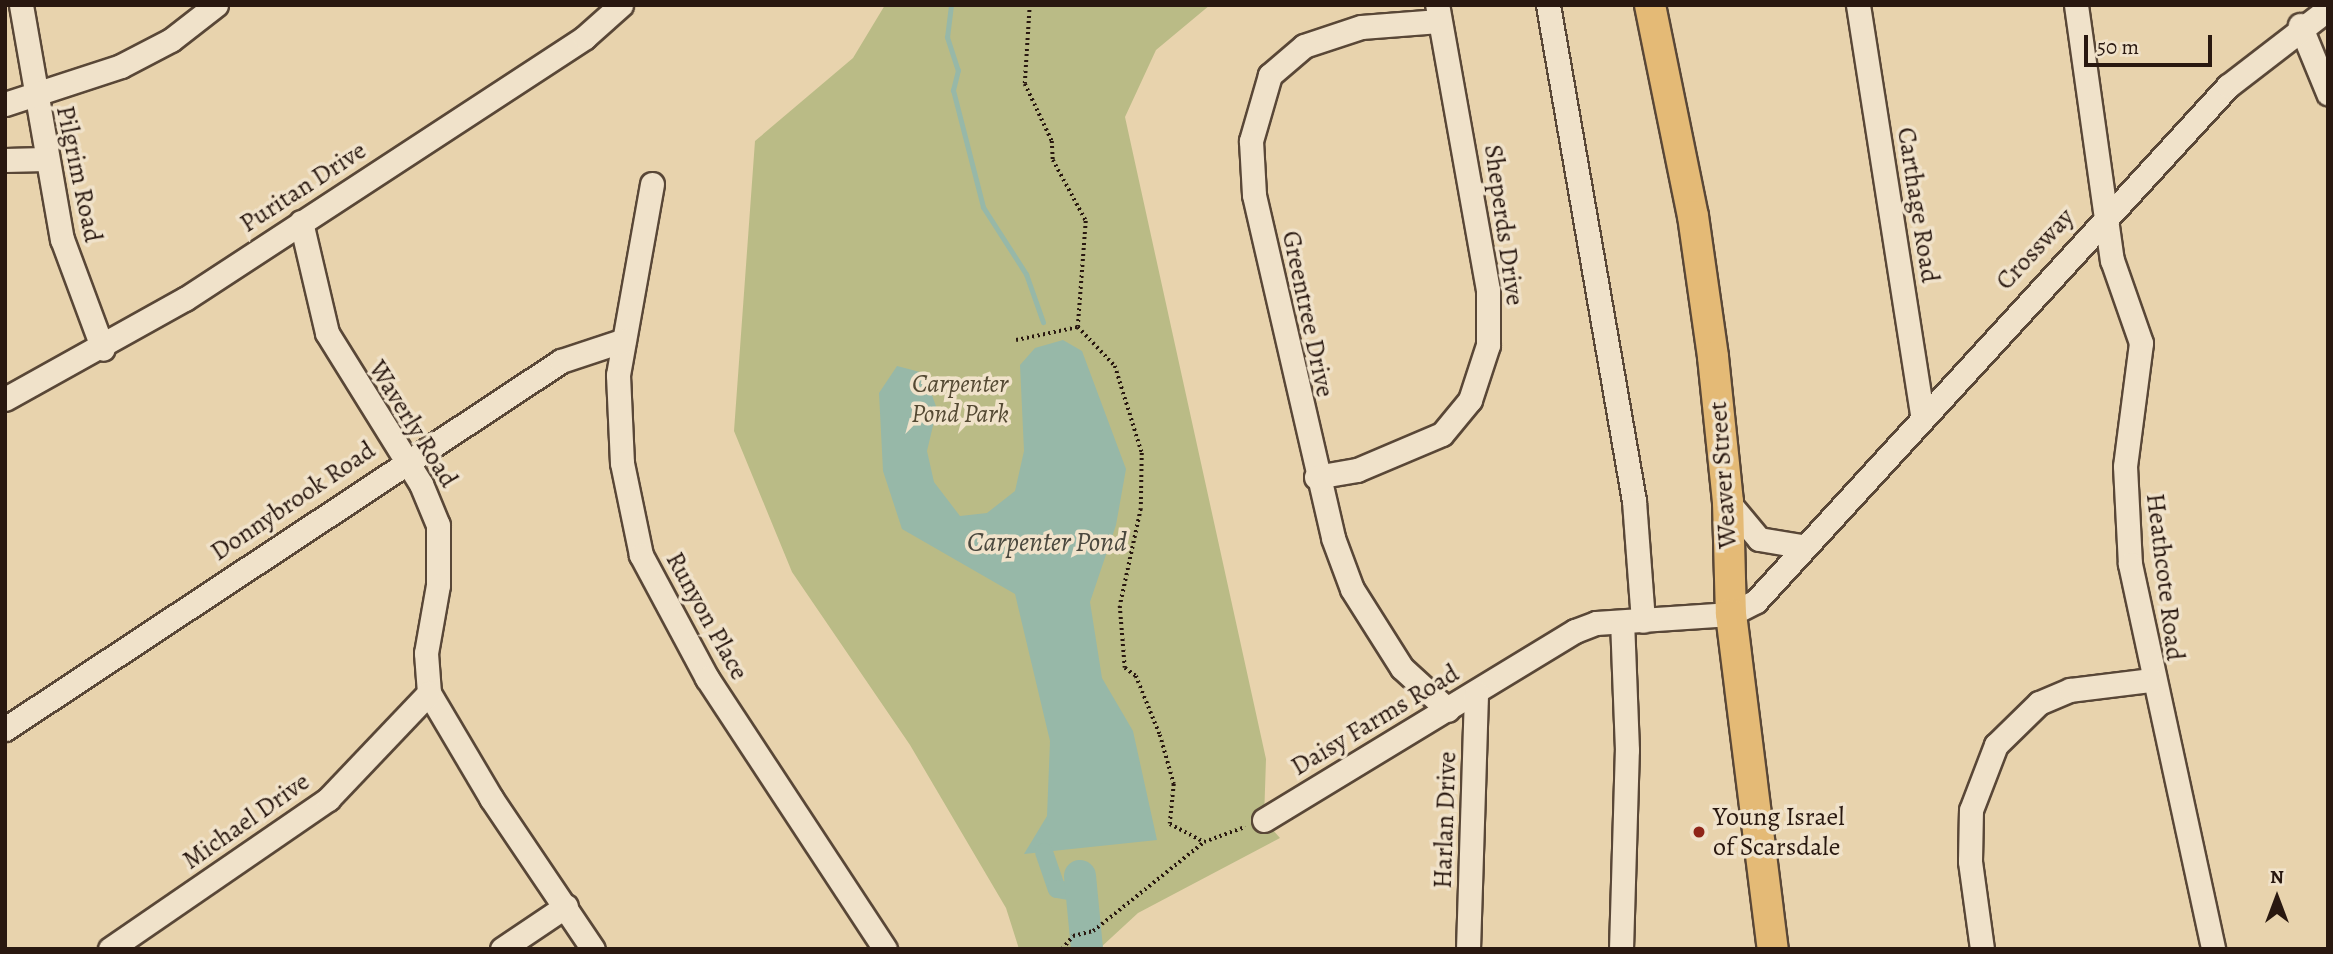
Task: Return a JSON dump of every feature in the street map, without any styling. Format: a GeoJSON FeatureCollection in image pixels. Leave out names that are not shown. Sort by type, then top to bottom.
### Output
{"type":"FeatureCollection","features":[{"type":"Feature","properties":{"kind":"main road","name":"Weaver Street"},"geometry":{"type":"LineString","coordinates":[[1650,5],[1693,216],[1728,502],[1731,614],[1773,949]]}},
{"type":"Feature","properties":{"kind":"street","name":"Pilgrim Road"},"geometry":{"type":"LineString","coordinates":[[21,5],[45,159],[62,239],[103,349]]}},
{"type":"Feature","properties":{"kind":"street"},"geometry":{"type":"LineString","coordinates":[[5,104],[121,66],[170,40],[216,5]]}},
{"type":"Feature","properties":{"kind":"street"},"geometry":{"type":"LineString","coordinates":[[1548,5],[1634,501],[1621,949]]}},
{"type":"Feature","properties":{"kind":"street","name":"Carthage Road"},"geometry":{"type":"LineString","coordinates":[[1858,5],[1922,413]]}},
{"type":"Feature","properties":{"kind":"street","name":"Heathcote Road"},"geometry":{"type":"LineString","coordinates":[[2076,5],[2112,260],[2141,342],[2124,495],[2150,680],[2213,949]]}},
{"type":"Feature","properties":{"kind":"street","name":"Puritan Drive"},"geometry":{"type":"LineString","coordinates":[[5,399],[103,349],[301,222],[585,37],[608,9]]}},
{"type":"Feature","properties":{"kind":"street","name":"Crossway"},"geometry":{"type":"LineString","coordinates":[[1731,614],[1756,601],[1801,546],[1922,413],[2228,86],[2300,25],[2328,9]]}},
{"type":"Feature","properties":{"kind":"street","name":"Greentree Drive"},"geometry":{"type":"LineString","coordinates":[[1438,13],[1361,27],[1304,46],[1269,75],[1253,116],[1254,195],[1316,477],[1352,589],[1416,687],[1448,710]]}},
{"type":"Feature","properties":{"kind":"street","name":"Sheperds Drive"},"geometry":{"type":"LineString","coordinates":[[1316,477],[1357,470],[1442,434],[1459,421],[1479,379],[1488,345],[1488,290],[1438,13]]}},
{"type":"Feature","properties":{"kind":"street"},"geometry":{"type":"LineString","coordinates":[[2300,25],[2328,93]]}},
{"type":"Feature","properties":{"kind":"street"},"geometry":{"type":"LineString","coordinates":[[5,160],[45,159]]}},
{"type":"Feature","properties":{"kind":"street","name":"Runyon Place"},"geometry":{"type":"LineString","coordinates":[[652,184],[624,340],[622,463],[641,555],[707,678],[885,949]]}},
{"type":"Feature","properties":{"kind":"street","name":"Waverly Road"},"geometry":{"type":"LineString","coordinates":[[301,222],[327,333],[432,504],[440,544],[426,653],[429,693],[491,798],[593,949]]}},
{"type":"Feature","properties":{"kind":"street","name":"Donnybrook Road"},"geometry":{"type":"LineString","coordinates":[[5,729],[405,459],[561,360],[624,340]]}},
{"type":"Feature","properties":{"kind":"street"},"geometry":{"type":"LineString","coordinates":[[1728,502],[1759,539],[1801,546]]}},
{"type":"Feature","properties":{"kind":"street","name":"Daisy Farms Road"},"geometry":{"type":"LineString","coordinates":[[1264,820],[1575,631],[1632,622],[1731,614]]}},
{"type":"Feature","properties":{"kind":"street"},"geometry":{"type":"LineString","coordinates":[[1982,949],[1970,861],[1971,810],[1996,745],[2039,703],[2070,690],[2150,680]]}},
{"type":"Feature","properties":{"kind":"street","name":"Harlan Drive"},"geometry":{"type":"LineString","coordinates":[[1468,949],[1476,692]]}},
{"type":"Feature","properties":{"kind":"street","name":"Michael Drive"},"geometry":{"type":"LineString","coordinates":[[110,949],[328,799],[429,693]]}},
{"type":"Feature","properties":{"kind":"street"},"geometry":{"type":"LineString","coordinates":[[502,949],[566,906]]}},
{"type":"Feature","properties":{"kind":"path"},"geometry":{"type":"LineString","coordinates":[[1030,5],[1025,84],[1052,141],[1053,160],[1086,221],[1078,327],[1115,366],[1142,453],[1141,509],[1120,606],[1125,668],[1136,676],[1160,735],[1174,783],[1170,824],[1204,842]]}},
{"type":"Feature","properties":{"kind":"path"},"geometry":{"type":"LineString","coordinates":[[1016,340],[1078,327]]}},
{"type":"Feature","properties":{"kind":"path"},"geometry":{"type":"LineString","coordinates":[[1062,949],[1073,936],[1093,932],[1204,842],[1264,820]]}},
{"type":"Feature","properties":{"kind":"green space","name":"Carpenter Pond Park"},"geometry":{"type":"Polygon","coordinates":[[[885,5],[1210,5],[1156,50],[1125,117],[1266,759],[1264,820],[1280,838],[1138,913],[1099,949],[1019,949],[1006,908],[910,745],[792,572],[734,431],[755,141],[853,58],[885,5]]]}},
{"type":"Feature","properties":{"kind":"water","name":"Carpenter Pond"},"geometry":{"type":"Polygon","coordinates":[[[1063,340],[1082,351],[1126,469],[1116,525],[1090,602],[1102,678],[1133,731],[1157,840],[1024,854],[1047,816],[1050,741],[1015,594],[902,529],[883,471],[879,393],[897,366],[924,373],[937,409],[927,451],[934,482],[960,516],[987,513],[1015,491],[1024,451],[1020,365],[1035,348],[1063,340]]]}},
{"type":"Feature","properties":{"kind":"waterway"},"geometry":{"type":"LineString","coordinates":[[951,5],[947,37],[958,70],[953,90],[983,207],[1026,274],[1043,322]]}},
{"type":"Feature","properties":{"kind":"waterway"},"geometry":{"type":"LineString","coordinates":[[1044,852],[1057,889],[1079,893]]}},
{"type":"Feature","properties":{"kind":"waterway"},"geometry":{"type":"LineString","coordinates":[[1080,876],[1087,949]]}},
{"type":"Feature","properties":{"kind":"place","name":"Young Israel of Scarsdale"},"geometry":{"type":"Point","coordinates":[1699,832]}}]}
